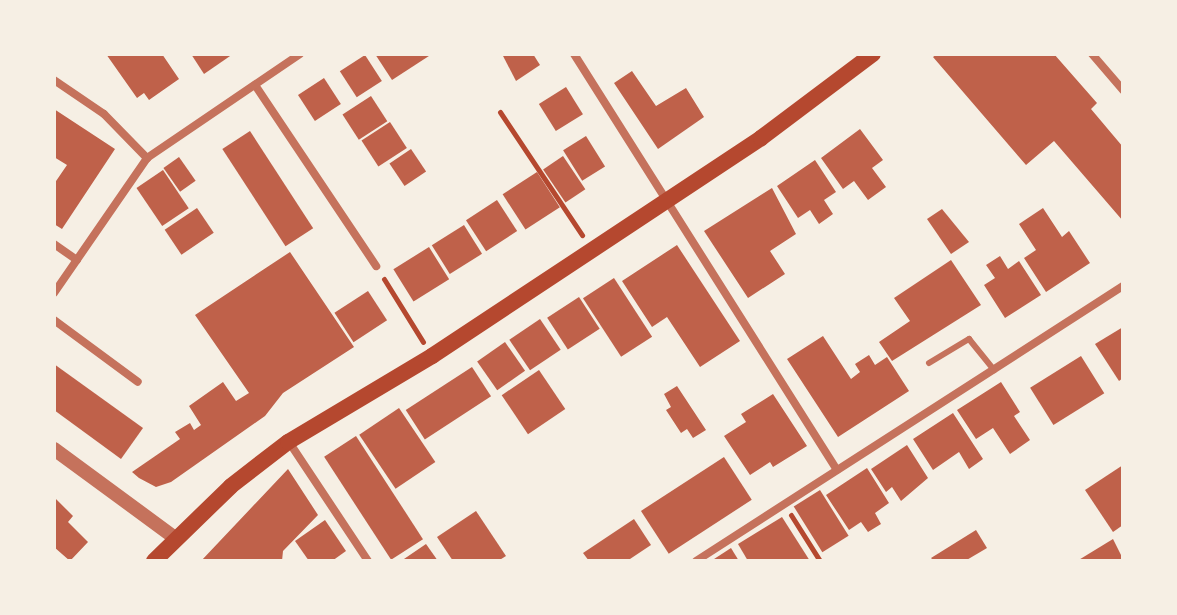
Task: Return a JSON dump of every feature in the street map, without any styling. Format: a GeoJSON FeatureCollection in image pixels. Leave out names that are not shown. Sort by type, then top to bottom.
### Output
{"type":"FeatureCollection","features":[{"type":"Feature","properties":{"kind":"main road"},"geometry":{"type":"LineString","coordinates":[[154,561],[175,538],[288,442],[432,356],[664,201],[873,54]]}},
{"type":"Feature","properties":{"kind":"street"},"geometry":{"type":"LineString","coordinates":[[54,293],[147,158],[300,54]]}},
{"type":"Feature","properties":{"kind":"street"},"geometry":{"type":"LineString","coordinates":[[574,54],[664,201],[837,470]]}},
{"type":"Feature","properties":{"kind":"street"},"geometry":{"type":"LineString","coordinates":[[1092,54],[1123,90]]}},
{"type":"Feature","properties":{"kind":"street"},"geometry":{"type":"LineString","coordinates":[[54,80],[104,114],[147,158]]}},
{"type":"Feature","properties":{"kind":"street"},"geometry":{"type":"LineString","coordinates":[[255,85],[376,266]]}},
{"type":"Feature","properties":{"kind":"street"},"geometry":{"type":"LineString","coordinates":[[54,244],[77,260]]}},
{"type":"Feature","properties":{"kind":"street"},"geometry":{"type":"LineString","coordinates":[[696,561],[1123,286]]}},
{"type":"Feature","properties":{"kind":"street"},"geometry":{"type":"LineString","coordinates":[[54,320],[138,382]]}},
{"type":"Feature","properties":{"kind":"street"},"geometry":{"type":"LineString","coordinates":[[288,442],[368,561]]}},
{"type":"Feature","properties":{"kind":"street"},"geometry":{"type":"LineString","coordinates":[[54,449],[175,538]]}},
{"type":"Feature","properties":{"kind":"lane"},"geometry":{"type":"LineString","coordinates":[[929,363],[969,339],[994,370]]}},
{"type":"Feature","properties":{"kind":"path"},"geometry":{"type":"LineString","coordinates":[[500,112],[591,250]]}},
{"type":"Feature","properties":{"kind":"path"},"geometry":{"type":"LineString","coordinates":[[376,266],[432,356]]}},
{"type":"Feature","properties":{"kind":"path"},"geometry":{"type":"LineString","coordinates":[[784,504],[820,561]]}},
{"type":"Feature","properties":{"kind":"building"},"geometry":{"type":"Polygon","coordinates":[[[106,54],[162,54],[179,79],[149,100],[144,93],[137,98],[106,54]]]}},
{"type":"Feature","properties":{"kind":"building"},"geometry":{"type":"Polygon","coordinates":[[[191,54],[233,54],[204,74],[191,54]]]}},
{"type":"Feature","properties":{"kind":"building"},"geometry":{"type":"Polygon","coordinates":[[[375,54],[432,54],[392,80],[375,54]]]}},
{"type":"Feature","properties":{"kind":"building"},"geometry":{"type":"Polygon","coordinates":[[[502,54],[533,54],[540,65],[516,81],[502,54]]]}},
{"type":"Feature","properties":{"kind":"building"},"geometry":{"type":"Polygon","coordinates":[[[937,54],[1054,54],[1097,103],[1091,109],[1123,147],[1123,221],[1054,141],[1026,165],[933,57],[937,54]]]}},
{"type":"Feature","properties":{"kind":"building"},"geometry":{"type":"Polygon","coordinates":[[[365,55],[382,81],[357,97],[340,71],[365,55]]]}},
{"type":"Feature","properties":{"kind":"building"},"geometry":{"type":"Polygon","coordinates":[[[632,71],[656,106],[686,88],[704,117],[658,149],[614,83],[632,71]]]}},
{"type":"Feature","properties":{"kind":"building"},"geometry":{"type":"Polygon","coordinates":[[[324,78],[341,104],[315,121],[298,95],[324,78]]]}},
{"type":"Feature","properties":{"kind":"building"},"geometry":{"type":"Polygon","coordinates":[[[566,87],[583,114],[556,131],[539,104],[566,87]]]}},
{"type":"Feature","properties":{"kind":"building"},"geometry":{"type":"Polygon","coordinates":[[[371,96],[387,121],[359,140],[342,115],[371,96]]]}},
{"type":"Feature","properties":{"kind":"building"},"geometry":{"type":"Polygon","coordinates":[[[54,109],[115,149],[62,229],[54,224],[54,184],[67,165],[54,157],[54,109]]]}},
{"type":"Feature","properties":{"kind":"building"},"geometry":{"type":"Polygon","coordinates":[[[390,122],[407,148],[378,167],[361,141],[390,122]]]}},
{"type":"Feature","properties":{"kind":"building"},"geometry":{"type":"Polygon","coordinates":[[[860,129],[883,160],[872,168],[886,187],[868,200],[854,181],[843,189],[821,158],[860,129]]]}},
{"type":"Feature","properties":{"kind":"building"},"geometry":{"type":"Polygon","coordinates":[[[250,131],[313,228],[286,246],[222,149],[250,131]]]}},
{"type":"Feature","properties":{"kind":"building"},"geometry":{"type":"Polygon","coordinates":[[[586,136],[605,167],[582,181],[563,150],[586,136]]]}},
{"type":"Feature","properties":{"kind":"building"},"geometry":{"type":"Polygon","coordinates":[[[411,149],[426,171],[405,186],[389,164],[411,149]]]}},
{"type":"Feature","properties":{"kind":"building"},"geometry":{"type":"Polygon","coordinates":[[[563,156],[585,189],[565,203],[543,169],[563,156]]]}},
{"type":"Feature","properties":{"kind":"building"},"geometry":{"type":"Polygon","coordinates":[[[179,157],[196,181],[180,192],[163,168],[179,157]]]}},
{"type":"Feature","properties":{"kind":"building"},"geometry":{"type":"Polygon","coordinates":[[[815,160],[836,192],[824,200],[833,214],[819,224],[810,210],[798,218],[777,186],[815,160]]]}},
{"type":"Feature","properties":{"kind":"building"},"geometry":{"type":"Polygon","coordinates":[[[163,170],[189,208],[162,226],[136,188],[163,170]]]}},
{"type":"Feature","properties":{"kind":"building"},"geometry":{"type":"Polygon","coordinates":[[[537,172],[560,207],[525,230],[503,194],[537,172]]]}},
{"type":"Feature","properties":{"kind":"building"},"geometry":{"type":"Polygon","coordinates":[[[772,188],[796,234],[770,251],[785,274],[748,298],[704,231],[772,188]]]}},
{"type":"Feature","properties":{"kind":"building"},"geometry":{"type":"Polygon","coordinates":[[[497,200],[517,231],[486,251],[466,220],[497,200]]]}},
{"type":"Feature","properties":{"kind":"building"},"geometry":{"type":"Polygon","coordinates":[[[197,208],[214,233],[181,255],[165,230],[197,208]]]}},
{"type":"Feature","properties":{"kind":"building"},"geometry":{"type":"Polygon","coordinates":[[[1043,208],[1062,237],[1069,231],[1090,263],[1046,292],[1024,258],[1036,250],[1019,224],[1043,208]]]}},
{"type":"Feature","properties":{"kind":"building"},"geometry":{"type":"Polygon","coordinates":[[[942,209],[969,242],[951,254],[927,219],[942,209]]]}},
{"type":"Feature","properties":{"kind":"building"},"geometry":{"type":"Polygon","coordinates":[[[464,225],[482,254],[450,274],[432,245],[464,225]]]}},
{"type":"Feature","properties":{"kind":"building"},"geometry":{"type":"Polygon","coordinates":[[[677,245],[740,341],[700,367],[667,317],[652,327],[622,281],[677,245]]]}},
{"type":"Feature","properties":{"kind":"building"},"geometry":{"type":"Polygon","coordinates":[[[429,247],[449,279],[414,301],[393,269],[429,247]]]}},
{"type":"Feature","properties":{"kind":"building"},"geometry":{"type":"Polygon","coordinates":[[[290,252],[354,347],[283,393],[265,416],[171,482],[156,487],[139,478],[132,472],[180,439],[175,432],[190,423],[194,430],[201,425],[189,406],[223,382],[236,401],[249,393],[195,315],[290,252]]]}},
{"type":"Feature","properties":{"kind":"building"},"geometry":{"type":"Polygon","coordinates":[[[1000,256],[1008,269],[1019,261],[1041,295],[1005,318],[984,285],[995,278],[986,265],[1000,256]]]}},
{"type":"Feature","properties":{"kind":"building"},"geometry":{"type":"Polygon","coordinates":[[[951,260],[981,305],[892,361],[879,342],[910,321],[894,298],[951,260]]]}},
{"type":"Feature","properties":{"kind":"building"},"geometry":{"type":"Polygon","coordinates":[[[614,278],[652,337],[621,357],[583,298],[614,278]]]}},
{"type":"Feature","properties":{"kind":"building"},"geometry":{"type":"Polygon","coordinates":[[[368,291],[387,320],[354,342],[334,313],[368,291]]]}},
{"type":"Feature","properties":{"kind":"building"},"geometry":{"type":"Polygon","coordinates":[[[579,297],[600,329],[568,350],[547,318],[579,297]]]}},
{"type":"Feature","properties":{"kind":"building"},"geometry":{"type":"Polygon","coordinates":[[[540,319],[561,350],[530,370],[509,340],[540,319]]]}},
{"type":"Feature","properties":{"kind":"building"},"geometry":{"type":"Polygon","coordinates":[[[1123,327],[1123,378],[1119,381],[1095,344],[1123,327]]]}},
{"type":"Feature","properties":{"kind":"building"},"geometry":{"type":"Polygon","coordinates":[[[823,336],[851,379],[860,372],[855,364],[869,355],[875,365],[887,357],[909,391],[838,437],[787,359],[823,336]]]}},
{"type":"Feature","properties":{"kind":"building"},"geometry":{"type":"Polygon","coordinates":[[[505,342],[525,371],[497,390],[477,362],[505,342]]]}},
{"type":"Feature","properties":{"kind":"building"},"geometry":{"type":"Polygon","coordinates":[[[1081,356],[1104,393],[1053,425],[1030,388],[1081,356]]]}},
{"type":"Feature","properties":{"kind":"building"},"geometry":{"type":"Polygon","coordinates":[[[54,364],[143,428],[121,459],[54,410],[54,364]]]}},
{"type":"Feature","properties":{"kind":"building"},"geometry":{"type":"Polygon","coordinates":[[[472,367],[491,396],[425,439],[406,410],[472,367]]]}},
{"type":"Feature","properties":{"kind":"building"},"geometry":{"type":"Polygon","coordinates":[[[539,370],[565,409],[528,434],[502,395],[539,370]]]}},
{"type":"Feature","properties":{"kind":"building"},"geometry":{"type":"Polygon","coordinates":[[[1001,382],[1020,412],[1014,416],[1030,440],[1010,454],[993,428],[976,439],[957,410],[1001,382]]]}},
{"type":"Feature","properties":{"kind":"building"},"geometry":{"type":"Polygon","coordinates":[[[677,386],[706,430],[693,438],[687,429],[681,433],[666,410],[671,407],[664,394],[677,386]]]}},
{"type":"Feature","properties":{"kind":"building"},"geometry":{"type":"Polygon","coordinates":[[[773,394],[807,446],[773,467],[770,462],[750,475],[724,436],[746,422],[741,414],[773,394]]]}},
{"type":"Feature","properties":{"kind":"building"},"geometry":{"type":"Polygon","coordinates":[[[399,408],[435,462],[396,489],[359,435],[399,408]]]}},
{"type":"Feature","properties":{"kind":"building"},"geometry":{"type":"Polygon","coordinates":[[[953,413],[983,459],[969,469],[959,452],[933,470],[913,439],[953,413]]]}},
{"type":"Feature","properties":{"kind":"building"},"geometry":{"type":"Polygon","coordinates":[[[356,436],[423,539],[391,560],[324,457],[356,436]]]}},
{"type":"Feature","properties":{"kind":"building"},"geometry":{"type":"Polygon","coordinates":[[[907,445],[928,478],[901,501],[892,487],[886,492],[871,469],[907,445]]]}},
{"type":"Feature","properties":{"kind":"building"},"geometry":{"type":"Polygon","coordinates":[[[724,457],[752,500],[669,554],[641,511],[724,457]]]}},
{"type":"Feature","properties":{"kind":"building"},"geometry":{"type":"Polygon","coordinates":[[[1123,465],[1123,525],[1113,532],[1085,490],[1123,465]]]}},
{"type":"Feature","properties":{"kind":"building"},"geometry":{"type":"Polygon","coordinates":[[[867,468],[889,503],[875,513],[881,524],[868,532],[861,522],[849,530],[826,495],[867,468]]]}},
{"type":"Feature","properties":{"kind":"building"},"geometry":{"type":"Polygon","coordinates":[[[288,469],[318,515],[283,551],[282,561],[201,561],[288,469]]]}},
{"type":"Feature","properties":{"kind":"building"},"geometry":{"type":"Polygon","coordinates":[[[820,490],[849,536],[822,552],[794,506],[820,490]]]}},
{"type":"Feature","properties":{"kind":"building"},"geometry":{"type":"Polygon","coordinates":[[[54,497],[73,516],[68,522],[88,542],[70,561],[54,547],[54,497]]]}},
{"type":"Feature","properties":{"kind":"building"},"geometry":{"type":"Polygon","coordinates":[[[476,511],[506,556],[498,561],[453,561],[437,537],[476,511]]]}},
{"type":"Feature","properties":{"kind":"building"},"geometry":{"type":"Polygon","coordinates":[[[782,517],[810,561],[748,561],[738,544],[782,517]]]}},
{"type":"Feature","properties":{"kind":"building"},"geometry":{"type":"Polygon","coordinates":[[[634,519],[651,545],[627,561],[589,561],[583,553],[634,519]]]}},
{"type":"Feature","properties":{"kind":"building"},"geometry":{"type":"Polygon","coordinates":[[[325,520],[346,551],[332,561],[309,561],[295,541],[325,520]]]}},
{"type":"Feature","properties":{"kind":"building"},"geometry":{"type":"Polygon","coordinates":[[[976,530],[987,548],[965,561],[934,561],[931,558],[976,530]]]}},
{"type":"Feature","properties":{"kind":"building"},"geometry":{"type":"Polygon","coordinates":[[[1113,539],[1123,559],[1077,561],[1113,539]]]}},
{"type":"Feature","properties":{"kind":"building"},"geometry":{"type":"Polygon","coordinates":[[[426,544],[438,561],[401,561],[426,544]]]}},
{"type":"Feature","properties":{"kind":"building"},"geometry":{"type":"Polygon","coordinates":[[[731,548],[739,561],[711,561],[731,548]]]}}]}
